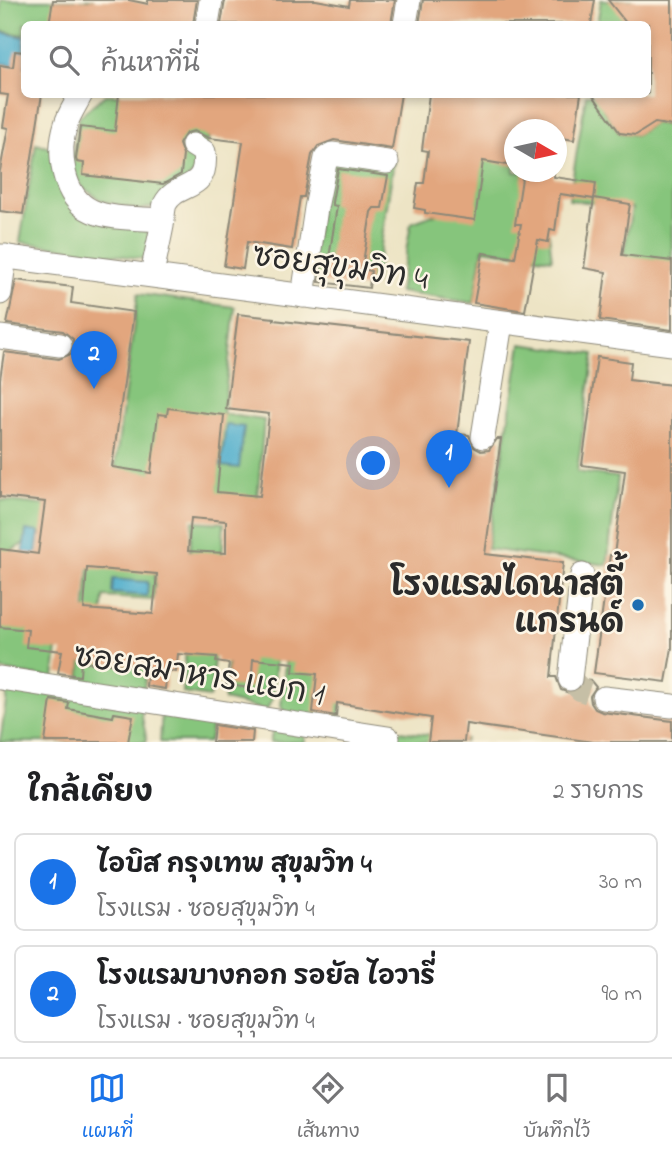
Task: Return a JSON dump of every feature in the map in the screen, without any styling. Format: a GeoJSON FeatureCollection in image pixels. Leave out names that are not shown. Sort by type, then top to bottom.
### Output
{"type":"FeatureCollection","features":[{"type":"Feature","properties":{"kind":"street"},"geometry":{"type":"LineString","coordinates":[[208,21],[211,0]]}},
{"type":"Feature","properties":{"kind":"street"},"geometry":{"type":"LineString","coordinates":[[406,21],[409,0]]}},
{"type":"Feature","properties":{"kind":"street"},"geometry":{"type":"LineString","coordinates":[[79,98],[66,125],[62,155],[68,186],[76,202],[93,212],[163,220]]}},
{"type":"Feature","properties":{"kind":"street"},"geometry":{"type":"LineString","coordinates":[[152,274],[165,204],[174,194],[201,178],[205,162],[204,152],[193,145]]}},
{"type":"Feature","properties":{"kind":"street"},"geometry":{"type":"LineString","coordinates":[[296,295],[313,154]]}},
{"type":"Feature","properties":{"kind":"street"},"geometry":{"type":"LineString","coordinates":[[296,295],[327,158],[332,154],[387,162]]}},
{"type":"Feature","properties":{"kind":"street"},"geometry":{"type":"LineString","coordinates":[[0,293],[2,256]]}},
{"type":"Feature","properties":{"kind":"street","name":"ซอยสุขุมวิท 4"},"geometry":{"type":"LineString","coordinates":[[2,256],[672,344]]}},
{"type":"Feature","properties":{"kind":"street"},"geometry":{"type":"LineString","coordinates":[[483,437],[501,323]]}},
{"type":"Feature","properties":{"kind":"street"},"geometry":{"type":"LineString","coordinates":[[0,337],[60,345]]}},
{"type":"Feature","properties":{"kind":"street"},"geometry":{"type":"LineString","coordinates":[[570,679],[582,575]]}},
{"type":"Feature","properties":{"kind":"street","name":"ซอยสมาหาร แยก 1"},"geometry":{"type":"LineString","coordinates":[[0,678],[388,738]]}},
{"type":"Feature","properties":{"kind":"street"},"geometry":{"type":"LineString","coordinates":[[604,698],[672,706]]}},
{"type":"Feature","properties":{"kind":"green space"},"geometry":{"type":"Polygon","coordinates":[[[1,0],[93,0],[89,21],[21,21],[21,34],[0,31],[1,0]]]}},
{"type":"Feature","properties":{"kind":"green space"},"geometry":{"type":"Polygon","coordinates":[[[601,0],[631,0],[628,21],[598,21],[601,0]]]}},
{"type":"Feature","properties":{"kind":"green space"},"geometry":{"type":"Polygon","coordinates":[[[101,98],[168,98],[184,101],[209,138],[195,172],[159,206],[138,210],[103,201],[82,187],[71,168],[79,117],[101,98]]]}},
{"type":"Feature","properties":{"kind":"green space"},"geometry":{"type":"Polygon","coordinates":[[[586,98],[605,98],[603,109],[620,133],[636,135],[655,123],[672,126],[672,272],[623,257],[632,208],[569,200],[586,98]]]}},
{"type":"Feature","properties":{"kind":"green space"},"geometry":{"type":"Polygon","coordinates":[[[468,124],[498,153],[504,155],[504,182],[543,182],[552,259],[483,249],[474,303],[399,292],[411,223],[452,208],[468,124]]]}},
{"type":"Feature","properties":{"kind":"green space"},"geometry":{"type":"Polygon","coordinates":[[[36,144],[60,150],[69,198],[143,227],[150,237],[145,259],[20,242],[36,144]]]}},
{"type":"Feature","properties":{"kind":"green space"},"geometry":{"type":"Polygon","coordinates":[[[329,152],[394,161],[375,284],[308,280],[329,152]]]}},
{"type":"Feature","properties":{"kind":"green space"},"geometry":{"type":"Polygon","coordinates":[[[138,294],[235,307],[223,414],[264,420],[257,502],[113,483],[138,294]]]}},
{"type":"Feature","properties":{"kind":"green space"},"geometry":{"type":"Polygon","coordinates":[[[521,344],[594,354],[577,472],[618,477],[607,565],[487,549],[521,344]]]}},
{"type":"Feature","properties":{"kind":"green space"},"geometry":{"type":"Polygon","coordinates":[[[0,500],[94,511],[58,525],[5,554],[59,627],[54,678],[0,670],[0,500]]]}},
{"type":"Feature","properties":{"kind":"green space"},"geometry":{"type":"Polygon","coordinates":[[[193,521],[224,523],[221,577],[189,558],[193,521]]]}},
{"type":"Feature","properties":{"kind":"green space"},"geometry":{"type":"Polygon","coordinates":[[[90,554],[157,560],[153,600],[104,597],[99,652],[147,658],[144,689],[80,680],[90,554]]]}},
{"type":"Feature","properties":{"kind":"green space"},"geometry":{"type":"Polygon","coordinates":[[[351,586],[339,725],[285,713],[281,706],[291,606],[351,586]]]}},
{"type":"Feature","properties":{"kind":"green space"},"geometry":{"type":"Polygon","coordinates":[[[186,647],[215,648],[210,697],[183,693],[186,647]]]}},
{"type":"Feature","properties":{"kind":"green space"},"geometry":{"type":"Polygon","coordinates":[[[229,652],[276,656],[273,698],[266,710],[224,700],[229,652]]]}},
{"type":"Feature","properties":{"kind":"green space"},"geometry":{"type":"Polygon","coordinates":[[[8,688],[142,708],[146,742],[0,742],[8,688]]]}},
{"type":"Feature","properties":{"kind":"green space"},"geometry":{"type":"Polygon","coordinates":[[[162,711],[213,718],[209,742],[160,742],[162,711]]]}},
{"type":"Feature","properties":{"kind":"green space"},"geometry":{"type":"Polygon","coordinates":[[[274,726],[303,730],[305,742],[270,742],[274,726]]]}},
{"type":"Feature","properties":{"kind":"green space"},"geometry":{"type":"Polygon","coordinates":[[[391,730],[466,739],[465,742],[388,742],[391,730]]]}},
{"type":"Feature","properties":{"kind":"water"},"geometry":{"type":"Polygon","coordinates":[[[0,32],[21,36],[21,66],[0,63],[0,32]]]}},
{"type":"Feature","properties":{"kind":"water"},"geometry":{"type":"Polygon","coordinates":[[[226,425],[244,427],[239,468],[221,466],[226,425]]]}},
{"type":"Feature","properties":{"kind":"water"},"geometry":{"type":"Polygon","coordinates":[[[26,530],[39,532],[31,591],[18,589],[26,530]]]}},
{"type":"Feature","properties":{"kind":"water"},"geometry":{"type":"Polygon","coordinates":[[[113,579],[148,582],[147,596],[112,593],[113,579]]]}},
{"type":"Feature","properties":{"kind":"building"},"geometry":{"type":"Polygon","coordinates":[[[53,0],[129,0],[148,4],[148,0],[197,0],[194,21],[50,21],[53,0]]]}},
{"type":"Feature","properties":{"kind":"building"},"geometry":{"type":"Polygon","coordinates":[[[225,0],[316,0],[349,6],[350,0],[395,0],[392,21],[222,21],[225,0]]]}},
{"type":"Feature","properties":{"kind":"building"},"geometry":{"type":"Polygon","coordinates":[[[423,0],[595,0],[592,21],[420,21],[423,0]]]}},
{"type":"Feature","properties":{"kind":"building"},"geometry":{"type":"Polygon","coordinates":[[[608,0],[672,0],[672,126],[655,123],[636,135],[620,133],[595,98],[651,98],[651,21],[625,21],[608,0]]]}},
{"type":"Feature","properties":{"kind":"building"},"geometry":{"type":"Polygon","coordinates":[[[15,51],[21,52],[21,98],[41,98],[23,214],[0,211],[0,171],[8,128],[3,127],[8,95],[0,94],[0,65],[13,67],[15,51]]]}},
{"type":"Feature","properties":{"kind":"building"},"geometry":{"type":"Polygon","coordinates":[[[119,98],[400,98],[392,149],[334,140],[318,146],[312,155],[304,197],[300,197],[292,249],[247,242],[243,269],[224,266],[243,142],[209,138],[194,131],[186,133],[179,144],[183,155],[181,174],[163,184],[83,175],[84,163],[77,162],[76,159],[80,127],[115,131],[119,98]]]}},
{"type":"Feature","properties":{"kind":"building"},"geometry":{"type":"Polygon","coordinates":[[[428,98],[580,98],[574,140],[567,139],[567,119],[504,119],[504,164],[483,161],[475,220],[425,213],[425,210],[414,208],[418,183],[424,183],[428,151],[422,150],[428,98]]]}},
{"type":"Feature","properties":{"kind":"building"},"geometry":{"type":"Polygon","coordinates":[[[338,169],[388,176],[382,208],[374,208],[371,212],[362,269],[371,271],[369,288],[319,282],[322,264],[328,265],[337,206],[332,205],[332,202],[338,169]]]}},
{"type":"Feature","properties":{"kind":"building"},"geometry":{"type":"Polygon","coordinates":[[[567,179],[596,183],[594,199],[560,194],[555,231],[550,230],[548,242],[538,240],[525,311],[474,303],[483,253],[515,258],[521,224],[515,224],[521,182],[567,182],[567,179]]]}},
{"type":"Feature","properties":{"kind":"building"},"geometry":{"type":"Polygon","coordinates":[[[594,198],[630,204],[622,255],[672,261],[672,330],[600,320],[606,272],[584,268],[594,198]]]}},
{"type":"Feature","properties":{"kind":"building"},"geometry":{"type":"Polygon","coordinates":[[[16,280],[73,287],[71,303],[134,312],[112,467],[151,473],[158,414],[167,415],[168,408],[224,415],[217,492],[260,496],[269,414],[226,409],[238,314],[469,342],[457,434],[469,435],[474,447],[481,451],[489,450],[497,439],[501,439],[485,554],[563,563],[551,677],[556,677],[561,690],[569,693],[581,688],[584,680],[591,681],[596,687],[590,696],[591,703],[595,709],[602,712],[672,721],[672,742],[593,742],[466,724],[464,742],[428,742],[431,718],[337,703],[336,716],[313,712],[317,674],[293,672],[294,663],[253,659],[251,688],[226,685],[229,664],[216,662],[217,657],[178,654],[176,672],[167,671],[165,689],[146,686],[148,667],[81,662],[80,676],[58,673],[62,651],[26,647],[28,630],[0,627],[0,549],[38,554],[45,502],[0,497],[0,379],[4,352],[59,359],[71,354],[73,339],[63,331],[7,324],[16,280]],[[191,518],[188,551],[226,553],[226,521],[191,518]],[[87,568],[84,609],[153,614],[157,574],[87,568]]]}},
{"type":"Feature","properties":{"kind":"building"},"geometry":{"type":"Polygon","coordinates":[[[597,357],[631,362],[629,380],[672,385],[672,648],[666,682],[594,673],[625,471],[582,465],[597,357]]]}},
{"type":"Feature","properties":{"kind":"building"},"geometry":{"type":"Polygon","coordinates":[[[51,700],[69,703],[68,709],[113,717],[114,713],[133,716],[128,742],[45,742],[51,700]]]}},
{"type":"Feature","properties":{"kind":"building"},"geometry":{"type":"Polygon","coordinates":[[[214,725],[253,731],[252,742],[212,742],[214,725]]]}},
{"type":"Feature","properties":{"kind":"tunnel"},"geometry":{"type":"LineString","coordinates":[[570,679],[581,690],[604,698]]}},
{"type":"Feature","properties":{"kind":"place","name":"โรงแรมบางกอก รอยัล ไอวารี่"},"geometry":{"type":"Point","coordinates":[94,389]}},
{"type":"Feature","properties":{"kind":"place","name":"ไอบิส กรุงเทพ สุขุมวิท 4"},"geometry":{"type":"Point","coordinates":[449,488]}},
{"type":"Feature","properties":{"kind":"place","name":"โรงแรมไดนาสตี้ แกรนด์"},"geometry":{"type":"Point","coordinates":[638,605]}}]}
